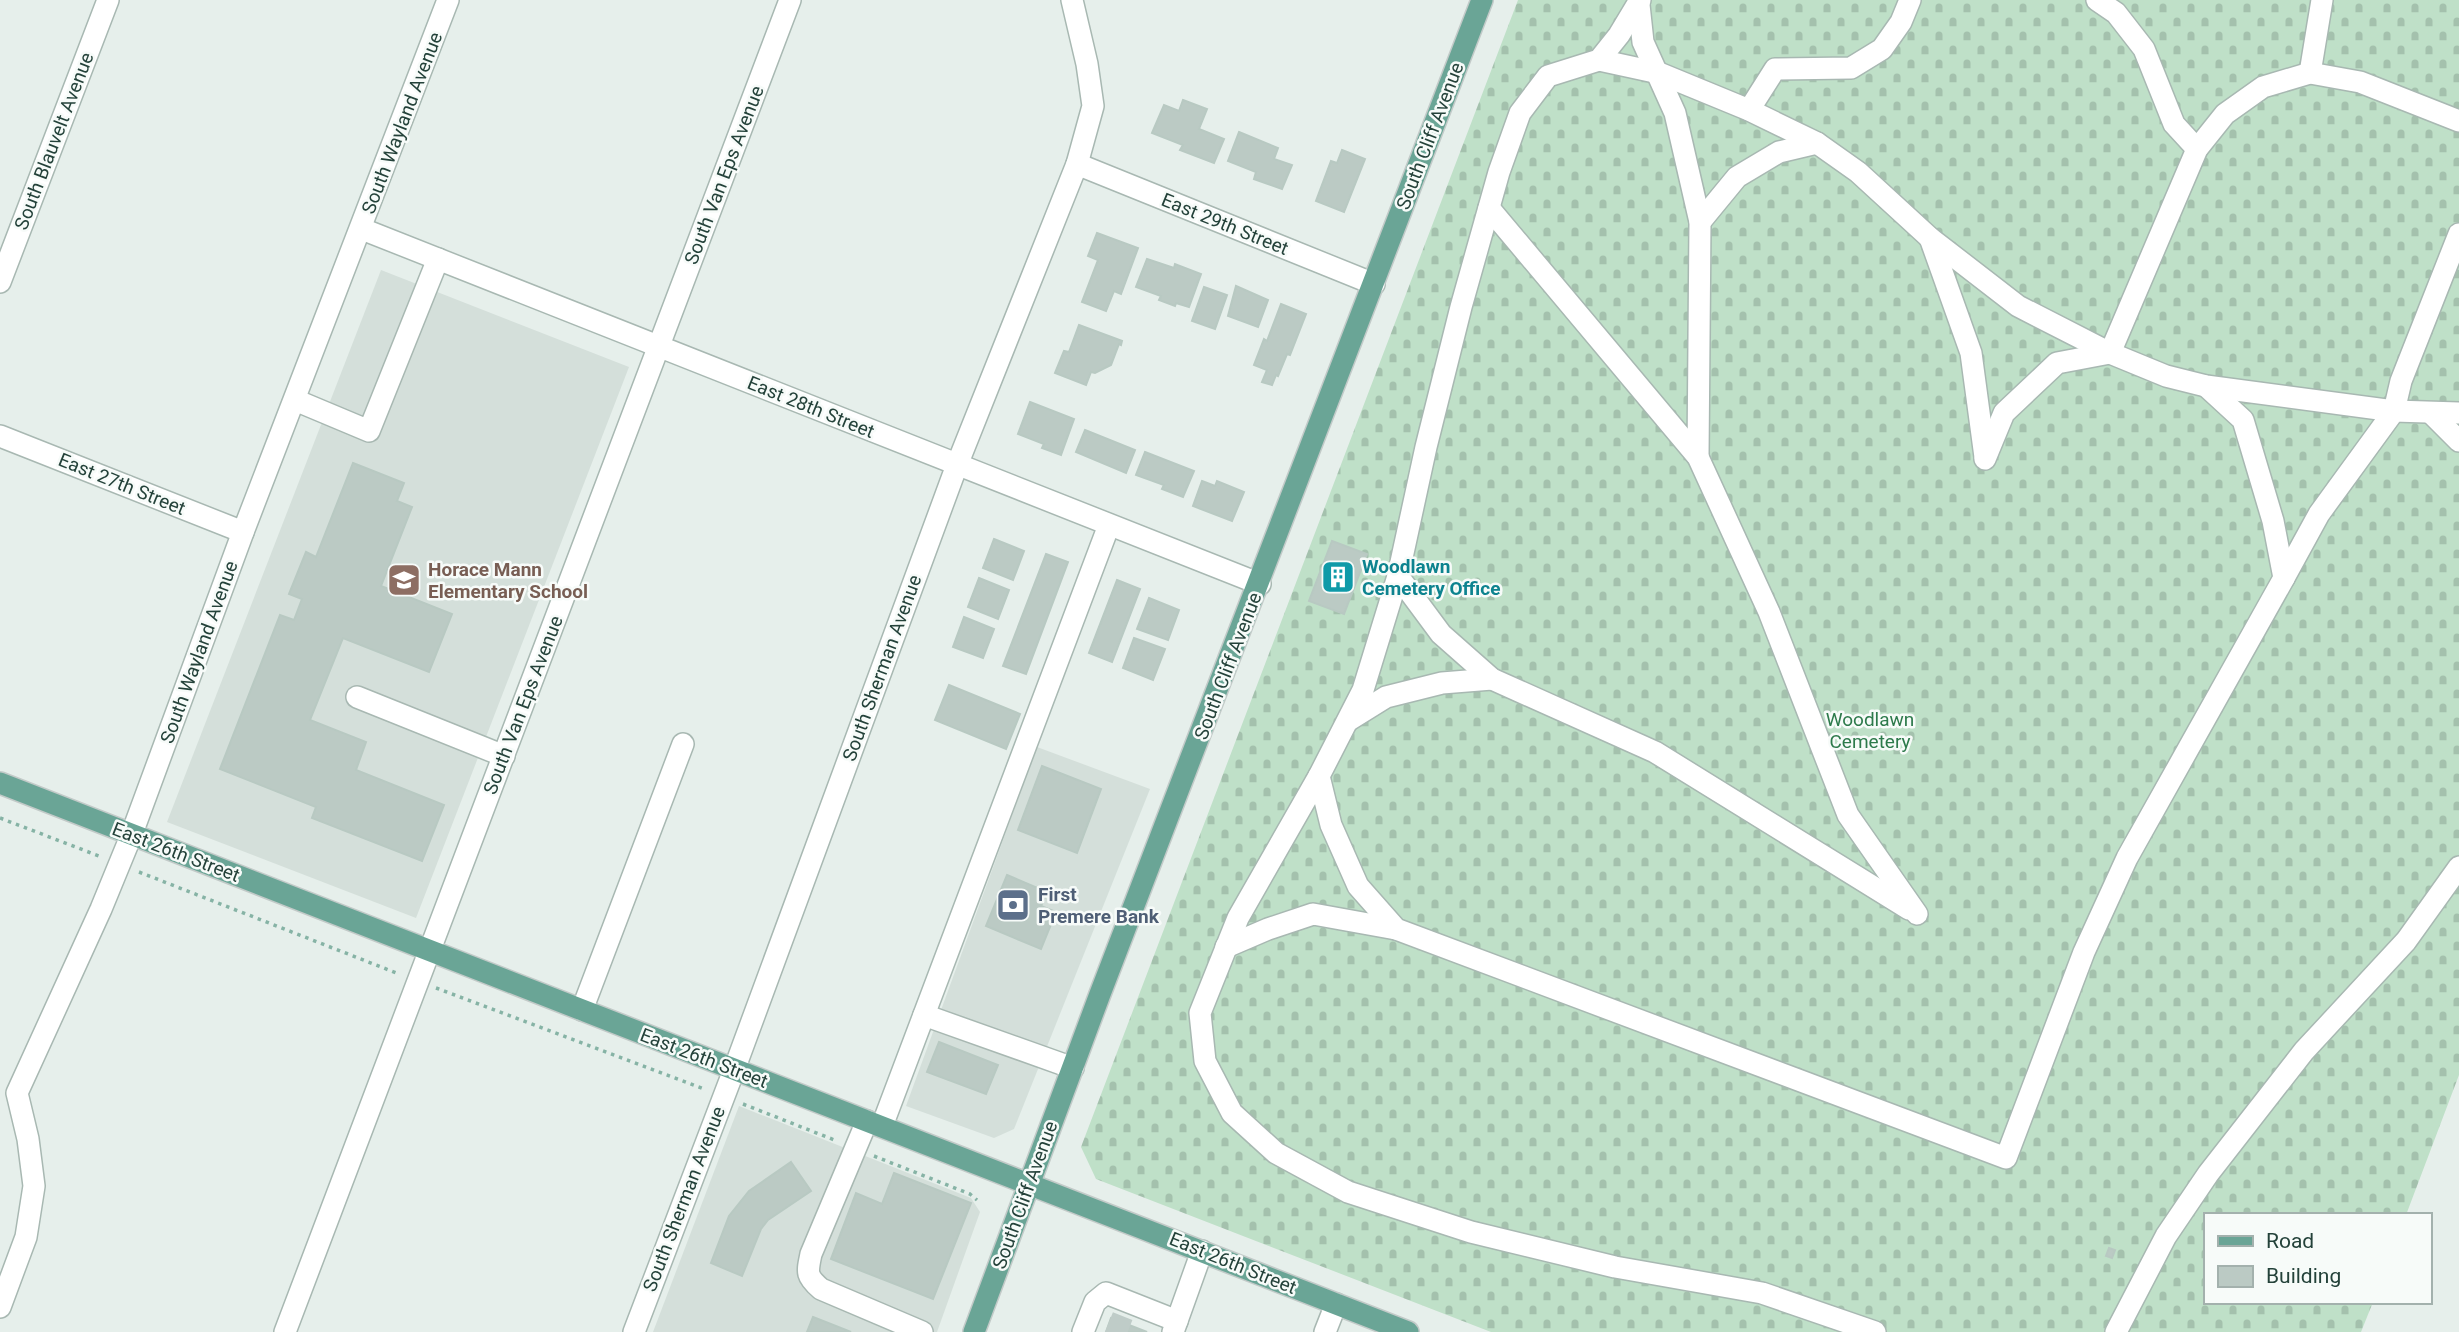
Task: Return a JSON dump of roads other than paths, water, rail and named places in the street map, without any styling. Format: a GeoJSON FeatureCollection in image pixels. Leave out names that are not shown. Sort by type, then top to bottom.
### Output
{"type":"FeatureCollection","features":[{"type":"Feature","properties":{"kind":"main road","name":"South Cliff Avenue"},"geometry":{"type":"LineString","coordinates":[[974,1332],[1482,0]]}},
{"type":"Feature","properties":{"kind":"main road","name":"East 26th Street"},"geometry":{"type":"LineString","coordinates":[[0,783],[1408,1332]]}},
{"type":"Feature","properties":{"kind":"street","name":"South Blauvelt Avenue"},"geometry":{"type":"LineString","coordinates":[[0,282],[108,0]]}},
{"type":"Feature","properties":{"kind":"street","name":"South Wayland Avenue"},"geometry":{"type":"LineString","coordinates":[[0,1307],[26,1237],[33,1186],[28,1139],[8,1089],[120,864],[243,532],[448,0]]}},
{"type":"Feature","properties":{"kind":"street","name":"South Van Eps Avenue"},"geometry":{"type":"LineString","coordinates":[[285,1332],[790,0]]}},
{"type":"Feature","properties":{"kind":"street","name":"South Sherman Avenue"},"geometry":{"type":"LineString","coordinates":[[634,1332],[734,1070],[957,465],[1077,164],[1093,106],[1087,64],[1072,0]]}},
{"type":"Feature","properties":{"kind":"street"},"geometry":{"type":"LineString","coordinates":[[1749,110],[1775,69],[1851,68],[1882,49],[1901,22],[1910,0]]}},
{"type":"Feature","properties":{"kind":"street"},"geometry":{"type":"LineString","coordinates":[[2097,0],[2116,13],[2144,49],[2174,124],[2197,149]]}},
{"type":"Feature","properties":{"kind":"street"},"geometry":{"type":"LineString","coordinates":[[2310,73],[2322,0]]}},
{"type":"Feature","properties":{"kind":"street"},"geometry":{"type":"LineString","coordinates":[[1599,60],[1639,3]]}},
{"type":"Feature","properties":{"kind":"street"},"geometry":{"type":"LineString","coordinates":[[1639,3],[1643,42],[1675,113],[1700,222],[1698,457]]}},
{"type":"Feature","properties":{"kind":"street"},"geometry":{"type":"LineString","coordinates":[[1875,1332],[1762,1293],[1615,1267],[1471,1232],[1348,1192],[1276,1153],[1232,1113],[1205,1061],[1200,1013],[1238,918],[1319,776],[1363,690],[1398,576],[1426,447],[1489,208],[1520,113],[1548,76],[1599,60],[1659,73],[1749,110],[1817,143],[1858,172],[1930,239],[2018,306],[2110,353],[2166,376],[2206,386],[2395,411],[2459,413]]}},
{"type":"Feature","properties":{"kind":"street"},"geometry":{"type":"LineString","coordinates":[[2110,353],[2197,149],[2225,114],[2263,87],[2310,73],[2361,82],[2459,121]]}},
{"type":"Feature","properties":{"kind":"street"},"geometry":{"type":"LineString","coordinates":[[1700,222],[1737,177],[1779,152],[1817,143]]}},
{"type":"Feature","properties":{"kind":"street","name":"East 29th Street"},"geometry":{"type":"LineString","coordinates":[[1077,164],[1374,284]]}},
{"type":"Feature","properties":{"kind":"street"},"geometry":{"type":"LineString","coordinates":[[1398,576],[1441,634],[1492,679],[1655,752],[1917,914],[1848,815],[1769,612],[1698,457],[1489,208]]}},
{"type":"Feature","properties":{"kind":"street","name":"East 28th Street"},"geometry":{"type":"LineString","coordinates":[[362,229],[1259,584]]}},
{"type":"Feature","properties":{"kind":"street"},"geometry":{"type":"LineString","coordinates":[[1226,947],[1313,914],[1396,929],[2006,1158],[2084,952],[2127,858],[2319,514],[2395,411],[2401,382],[2459,234]]}},
{"type":"Feature","properties":{"kind":"street"},"geometry":{"type":"LineString","coordinates":[[1930,239],[1971,353],[1985,459],[2004,413],[2057,363],[2110,353]]}},
{"type":"Feature","properties":{"kind":"street"},"geometry":{"type":"LineString","coordinates":[[295,400],[369,431],[439,259]]}},
{"type":"Feature","properties":{"kind":"street"},"geometry":{"type":"LineString","coordinates":[[2206,386],[2243,420],[2273,521],[2284,578]]}},
{"type":"Feature","properties":{"kind":"street"},"geometry":{"type":"LineString","coordinates":[[2431,413],[2459,441]]}},
{"type":"Feature","properties":{"kind":"street","name":"East 27th Street"},"geometry":{"type":"LineString","coordinates":[[0,436],[243,532]]}},
{"type":"Feature","properties":{"kind":"street"},"geometry":{"type":"LineString","coordinates":[[922,1332],[821,1289],[811,1280],[807,1271],[811,1254],[856,1148],[874,1124],[924,1015],[1109,525]]}},
{"type":"Feature","properties":{"kind":"street"},"geometry":{"type":"LineString","coordinates":[[1347,721],[1386,697],[1442,683],[1492,679]]}},
{"type":"Feature","properties":{"kind":"street"},"geometry":{"type":"LineString","coordinates":[[357,697],[504,755]]}},
{"type":"Feature","properties":{"kind":"street"},"geometry":{"type":"LineString","coordinates":[[582,1010],[684,744]]}},
{"type":"Feature","properties":{"kind":"street"},"geometry":{"type":"LineString","coordinates":[[1319,776],[1331,825],[1358,886],[1396,929]]}},
{"type":"Feature","properties":{"kind":"street"},"geometry":{"type":"LineString","coordinates":[[2116,1332],[2166,1236],[2208,1174],[2304,1051],[2406,941],[2459,867]]}},
{"type":"Feature","properties":{"kind":"street"},"geometry":{"type":"LineString","coordinates":[[924,1015],[1073,1068]]}},
{"type":"Feature","properties":{"kind":"street"},"geometry":{"type":"LineString","coordinates":[[1094,1323],[1094,1303],[1106,1293],[1175,1326],[1202,1251]]}},
{"type":"Feature","properties":{"kind":"street"},"geometry":{"type":"LineString","coordinates":[[1325,1332],[1336,1304]]}},
{"type":"Feature","properties":{"kind":"tunnel"},"geometry":{"type":"LineString","coordinates":[[1109,1322],[1134,1332]]}},
{"type":"Feature","properties":{"kind":"place","name":"Woodlawn Cemetery Office"},"geometry":{"type":"Point","coordinates":[1338,577]}},
{"type":"Feature","properties":{"kind":"place","name":"Horace Mann Elementary School"},"geometry":{"type":"Point","coordinates":[404,580]}},
{"type":"Feature","properties":{"kind":"place","name":"First Premere Bank"},"geometry":{"type":"Point","coordinates":[1013,905]}},
{"type":"Feature","properties":{"kind":"park label","name":"Woodlawn Cemetery"},"geometry":{"type":"Point","coordinates":[1870,730]}}]}
